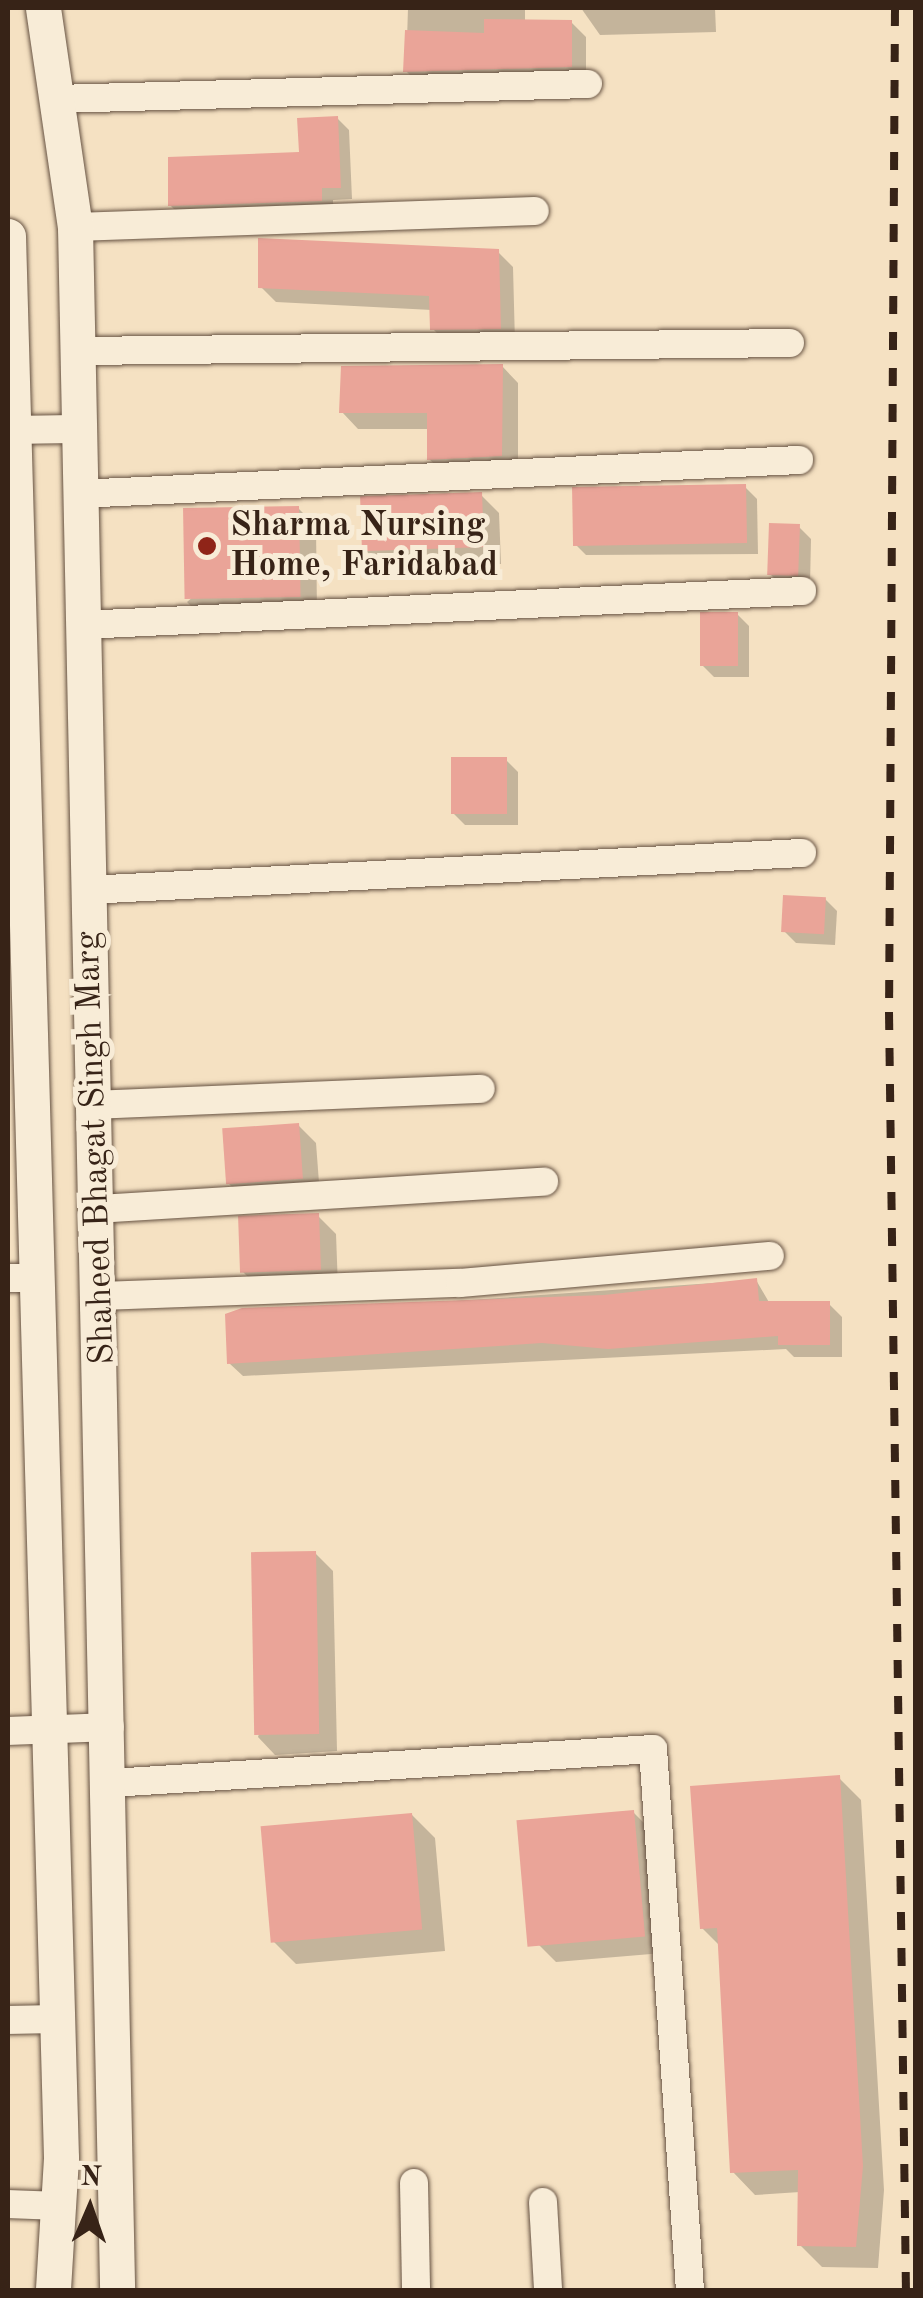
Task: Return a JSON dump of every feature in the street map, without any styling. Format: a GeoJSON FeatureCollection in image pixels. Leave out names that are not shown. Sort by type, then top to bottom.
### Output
{"type":"FeatureCollection","features":[{"type":"Feature","properties":{"kind":"street","name":"Shaheed Bhagat Singh Marg"},"geometry":{"type":"LineString","coordinates":[[43,8],[75,227],[76,429],[110,1727],[117,2290]]}},
{"type":"Feature","properties":{"kind":"street"},"geometry":{"type":"LineString","coordinates":[[58,99],[588,84]]}},
{"type":"Feature","properties":{"kind":"street"},"geometry":{"type":"LineString","coordinates":[[75,227],[535,211]]}},
{"type":"Feature","properties":{"kind":"street","name":"Shaheed Bhagat Singh Marg"},"geometry":{"type":"LineString","coordinates":[[8,236],[22,1278],[48,1730],[59,2206],[53,2290]]}},
{"type":"Feature","properties":{"kind":"street"},"geometry":{"type":"LineString","coordinates":[[78,350],[790,343]]}},
{"type":"Feature","properties":{"kind":"street"},"geometry":{"type":"LineString","coordinates":[[11,430],[76,429]]}},
{"type":"Feature","properties":{"kind":"street"},"geometry":{"type":"LineString","coordinates":[[78,494],[799,460]]}},
{"type":"Feature","properties":{"kind":"street"},"geometry":{"type":"LineString","coordinates":[[82,625],[802,591]]}},
{"type":"Feature","properties":{"kind":"street"},"geometry":{"type":"LineString","coordinates":[[88,890],[802,853]]}},
{"type":"Feature","properties":{"kind":"street"},"geometry":{"type":"LineString","coordinates":[[94,1104],[481,1089]]}},
{"type":"Feature","properties":{"kind":"street"},"geometry":{"type":"LineString","coordinates":[[97,1208],[544,1182]]}},
{"type":"Feature","properties":{"kind":"street"},"geometry":{"type":"LineString","coordinates":[[101,1296],[460,1282],[770,1256]]}},
{"type":"Feature","properties":{"kind":"street"},"geometry":{"type":"LineString","coordinates":[[8,1731],[110,1727]]}},
{"type":"Feature","properties":{"kind":"street"},"geometry":{"type":"LineString","coordinates":[[111,1783],[652,1748],[690,2290]]}},
{"type":"Feature","properties":{"kind":"street"},"geometry":{"type":"LineString","coordinates":[[8,2020],[55,2018]]}},
{"type":"Feature","properties":{"kind":"street"},"geometry":{"type":"LineString","coordinates":[[414,2182],[416,2290]]}},
{"type":"Feature","properties":{"kind":"street"},"geometry":{"type":"LineString","coordinates":[[544,2202],[548,2290]]}},
{"type":"Feature","properties":{"kind":"street"},"geometry":{"type":"LineString","coordinates":[[8,2204],[59,2206]]}},
{"type":"Feature","properties":{"kind":"building"},"geometry":{"type":"Polygon","coordinates":[[[484,19],[572,20],[572,67],[403,72],[405,30],[484,33],[484,19]]]}},
{"type":"Feature","properties":{"kind":"building"},"geometry":{"type":"Polygon","coordinates":[[[338,116],[341,188],[322,188],[322,201],[168,206],[168,157],[299,152],[297,118],[338,116]]]}},
{"type":"Feature","properties":{"kind":"building"},"geometry":{"type":"Polygon","coordinates":[[[258,238],[499,249],[501,329],[430,330],[429,296],[258,288],[258,238]]]}},
{"type":"Feature","properties":{"kind":"building"},"geometry":{"type":"Polygon","coordinates":[[[503,364],[502,456],[427,460],[427,413],[339,413],[341,366],[503,364]]]}},
{"type":"Feature","properties":{"kind":"building"},"geometry":{"type":"Polygon","coordinates":[[[746,484],[747,543],[573,546],[572,487],[746,484]]]}},
{"type":"Feature","properties":{"kind":"building"},"geometry":{"type":"Polygon","coordinates":[[[482,492],[484,547],[362,551],[360,496],[482,492]]]}},
{"type":"Feature","properties":{"kind":"building"},"geometry":{"type":"Polygon","coordinates":[[[299,506],[301,597],[185,599],[183,508],[299,506]]]}},
{"type":"Feature","properties":{"kind":"building"},"geometry":{"type":"Polygon","coordinates":[[[769,523],[800,524],[798,576],[767,575],[769,523]]]}},
{"type":"Feature","properties":{"kind":"building"},"geometry":{"type":"Polygon","coordinates":[[[700,612],[738,612],[738,666],[700,666],[700,612]]]}},
{"type":"Feature","properties":{"kind":"building"},"geometry":{"type":"Polygon","coordinates":[[[451,757],[507,757],[507,814],[451,814],[451,757]]]}},
{"type":"Feature","properties":{"kind":"building"},"geometry":{"type":"Polygon","coordinates":[[[783,895],[826,897],[824,934],[781,932],[783,895]]]}},
{"type":"Feature","properties":{"kind":"building"},"geometry":{"type":"Polygon","coordinates":[[[299,1123],[303,1179],[226,1184],[222,1128],[299,1123]]]}},
{"type":"Feature","properties":{"kind":"building"},"geometry":{"type":"Polygon","coordinates":[[[319,1213],[321,1270],[240,1273],[238,1216],[319,1213]]]}},
{"type":"Feature","properties":{"kind":"building"},"geometry":{"type":"Polygon","coordinates":[[[757,1278],[759,1301],[830,1301],[830,1345],[778,1345],[778,1336],[608,1349],[542,1343],[227,1364],[225,1314],[242,1308],[604,1295],[757,1278]]]}},
{"type":"Feature","properties":{"kind":"building"},"geometry":{"type":"Polygon","coordinates":[[[316,1551],[319,1734],[254,1735],[251,1552],[316,1551]]]}},
{"type":"Feature","properties":{"kind":"building"},"geometry":{"type":"Polygon","coordinates":[[[840,1775],[863,2166],[856,2247],[797,2246],[798,2170],[730,2173],[717,1928],[700,1929],[690,1786],[840,1775]]]}},
{"type":"Feature","properties":{"kind":"building"},"geometry":{"type":"Polygon","coordinates":[[[634,1810],[645,1937],[528,1947],[516,1820],[634,1810]]]}},
{"type":"Feature","properties":{"kind":"building"},"geometry":{"type":"Polygon","coordinates":[[[412,1813],[422,1930],[271,1943],[261,1826],[412,1813]]]}},
{"type":"Feature","properties":{"kind":"railway"},"geometry":{"type":"LineString","coordinates":[[895,8],[889,1012],[906,2290]]}},
{"type":"Feature","properties":{"kind":"place","name":"Sharma Nursing Home, Faridabad"},"geometry":{"type":"Point","coordinates":[207,546]}}]}
